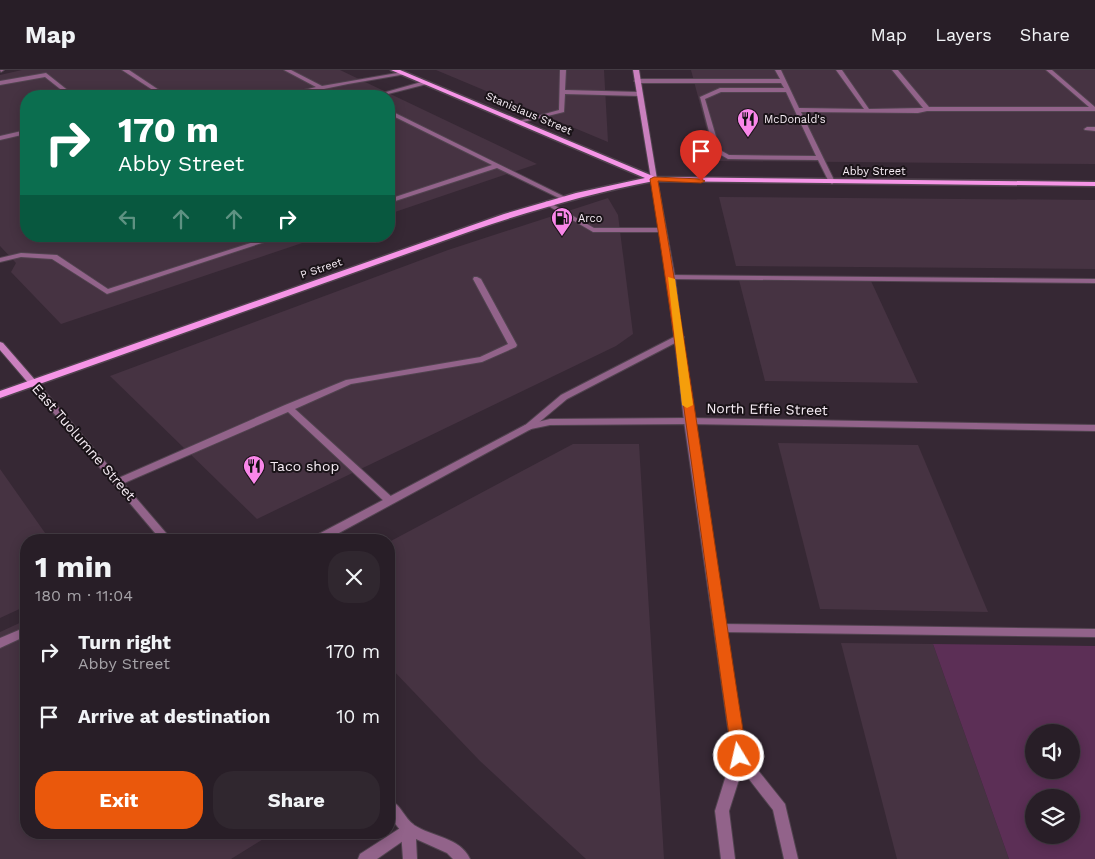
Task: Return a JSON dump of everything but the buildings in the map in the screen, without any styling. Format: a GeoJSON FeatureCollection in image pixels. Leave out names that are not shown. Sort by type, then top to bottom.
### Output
{"type":"FeatureCollection","features":[{"type":"Feature","properties":{"kind":"main road","name":"Stanislaus Street"},"geometry":{"type":"LineString","coordinates":[[394,70],[654,179]]}},
{"type":"Feature","properties":{"kind":"main road"},"geometry":{"type":"LineString","coordinates":[[636,70],[654,179]]}},
{"type":"Feature","properties":{"kind":"main road","name":"Abby Street"},"geometry":{"type":"LineString","coordinates":[[654,179],[1095,184]]}},
{"type":"Feature","properties":{"kind":"main road","name":"P Street"},"geometry":{"type":"LineString","coordinates":[[0,395],[547,203],[610,186],[654,179]]}},
{"type":"Feature","properties":{"kind":"main road","name":"East Tuolumne Street"},"geometry":{"type":"LineString","coordinates":[[0,345],[33,383]]}},
{"type":"Feature","properties":{"kind":"street"},"geometry":{"type":"LineString","coordinates":[[125,70],[156,90]]}},
{"type":"Feature","properties":{"kind":"street"},"geometry":{"type":"LineString","coordinates":[[287,70],[322,88]]}},
{"type":"Feature","properties":{"kind":"street"},"geometry":{"type":"LineString","coordinates":[[521,122],[562,111],[563,70]]}},
{"type":"Feature","properties":{"kind":"street"},"geometry":{"type":"LineString","coordinates":[[778,70],[832,182]]}},
{"type":"Feature","properties":{"kind":"street"},"geometry":{"type":"LineString","coordinates":[[839,70],[868,111]]}},
{"type":"Feature","properties":{"kind":"street"},"geometry":{"type":"LineString","coordinates":[[895,70],[927,109]]}},
{"type":"Feature","properties":{"kind":"street"},"geometry":{"type":"LineString","coordinates":[[1050,70],[1094,109]]}},
{"type":"Feature","properties":{"kind":"street"},"geometry":{"type":"LineString","coordinates":[[312,90],[403,74]]}},
{"type":"Feature","properties":{"kind":"street"},"geometry":{"type":"LineString","coordinates":[[0,83],[46,75],[65,90]]}},
{"type":"Feature","properties":{"kind":"street"},"geometry":{"type":"LineString","coordinates":[[637,81],[783,81]]}},
{"type":"Feature","properties":{"kind":"street"},"geometry":{"type":"LineString","coordinates":[[395,91],[425,83]]}},
{"type":"Feature","properties":{"kind":"street"},"geometry":{"type":"LineString","coordinates":[[788,90],[720,90],[702,98],[717,151],[728,157],[821,158]]}},
{"type":"Feature","properties":{"kind":"street"},"geometry":{"type":"LineString","coordinates":[[562,92],[639,94]]}},
{"type":"Feature","properties":{"kind":"street"},"geometry":{"type":"LineString","coordinates":[[797,110],[1094,109]]}},
{"type":"Feature","properties":{"kind":"street"},"geometry":{"type":"LineString","coordinates":[[395,115],[563,198]]}},
{"type":"Feature","properties":{"kind":"street"},"geometry":{"type":"LineString","coordinates":[[1087,129],[1095,129]]}},
{"type":"Feature","properties":{"kind":"street"},"geometry":{"type":"LineString","coordinates":[[0,138],[20,133]]}},
{"type":"Feature","properties":{"kind":"street"},"geometry":{"type":"LineString","coordinates":[[395,199],[497,166]]}},
{"type":"Feature","properties":{"kind":"street"},"geometry":{"type":"LineString","coordinates":[[654,179],[680,337],[690,422],[739,756],[722,811],[728,859]]}},
{"type":"Feature","properties":{"kind":"street"},"geometry":{"type":"LineString","coordinates":[[547,203],[593,230],[662,230]]}},
{"type":"Feature","properties":{"kind":"street"},"geometry":{"type":"LineString","coordinates":[[0,260],[21,255],[54,256],[107,292],[261,242]]}},
{"type":"Feature","properties":{"kind":"street"},"geometry":{"type":"LineString","coordinates":[[671,277],[1095,281]]}},
{"type":"Feature","properties":{"kind":"street"},"geometry":{"type":"LineString","coordinates":[[118,482],[349,382],[482,359],[514,345],[477,279]]}},
{"type":"Feature","properties":{"kind":"street"},"geometry":{"type":"LineString","coordinates":[[528,428],[564,397],[680,337]]}},
{"type":"Feature","properties":{"kind":"street","name":"East Tuolumne Street"},"geometry":{"type":"LineString","coordinates":[[33,383],[162,534]]}},
{"type":"Feature","properties":{"kind":"street"},"geometry":{"type":"LineString","coordinates":[[288,408],[390,501]]}},
{"type":"Feature","properties":{"kind":"street","name":"North Effie Street"},"geometry":{"type":"LineString","coordinates":[[328,534],[528,428],[550,422],[690,422],[1095,428]]}},
{"type":"Feature","properties":{"kind":"street"},"geometry":{"type":"LineString","coordinates":[[720,628],[1095,633]]}},
{"type":"Feature","properties":{"kind":"street"},"geometry":{"type":"LineString","coordinates":[[0,643],[20,634]]}},
{"type":"Feature","properties":{"kind":"street"},"geometry":{"type":"LineString","coordinates":[[739,756],[780,808],[791,859]]}},
{"type":"Feature","properties":{"kind":"street"},"geometry":{"type":"LineString","coordinates":[[395,813],[408,829],[452,848],[462,859]]}},
{"type":"Feature","properties":{"kind":"street"},"geometry":{"type":"LineString","coordinates":[[395,838],[408,829]]}},
{"type":"Feature","properties":{"kind":"street"},"geometry":{"type":"LineString","coordinates":[[408,829],[410,859]]}},
{"type":"Feature","properties":{"kind":"street"},"geometry":{"type":"LineString","coordinates":[[365,859],[394,839]]}},
{"type":"Feature","properties":{"kind":"shaded area"},"geometry":{"type":"Polygon","coordinates":[[[22,70],[340,70],[382,90],[20,90],[20,242],[305,242],[61,324],[11,272],[16,263],[0,246],[0,75],[22,70]]]}},
{"type":"Feature","properties":{"kind":"shaded area"},"geometry":{"type":"Polygon","coordinates":[[[436,70],[604,70],[608,142],[436,70]]]}},
{"type":"Feature","properties":{"kind":"shaded area"},"geometry":{"type":"Polygon","coordinates":[[[691,70],[1095,70],[1095,164],[715,161],[691,70]]]}},
{"type":"Feature","properties":{"kind":"shaded area"},"geometry":{"type":"Polygon","coordinates":[[[395,96],[537,164],[395,212],[395,96]]]}},
{"type":"Feature","properties":{"kind":"shaded area"},"geometry":{"type":"Polygon","coordinates":[[[719,197],[1095,200],[1095,269],[736,266],[719,197]]]}},
{"type":"Feature","properties":{"kind":"shaded area"},"geometry":{"type":"Polygon","coordinates":[[[608,198],[618,215],[633,334],[616,346],[257,519],[110,376],[448,250],[608,198]]]}},
{"type":"Feature","properties":{"kind":"shaded area"},"geometry":{"type":"Polygon","coordinates":[[[739,280],[871,281],[918,383],[765,381],[739,280]]]}},
{"type":"Feature","properties":{"kind":"shaded area"},"geometry":{"type":"Polygon","coordinates":[[[778,443],[918,445],[988,612],[820,609],[778,443]]]}},
{"type":"Feature","properties":{"kind":"shaded area"},"geometry":{"type":"Polygon","coordinates":[[[573,444],[639,444],[664,859],[586,859],[480,761],[395,672],[395,539],[573,444]]]}},
{"type":"Feature","properties":{"kind":"shaded area"},"geometry":{"type":"Polygon","coordinates":[[[0,469],[46,534],[20,534],[20,609],[0,618],[0,469]]]}},
{"type":"Feature","properties":{"kind":"shaded area"},"geometry":{"type":"Polygon","coordinates":[[[20,623],[20,839],[263,839],[231,859],[0,859],[0,632],[20,623]]]}},
{"type":"Feature","properties":{"kind":"shaded area"},"geometry":{"type":"Polygon","coordinates":[[[841,643],[933,644],[1009,859],[897,859],[841,643]]]}},
{"type":"Feature","properties":{"kind":"shaded area"},"geometry":{"type":"Polygon","coordinates":[[[933,644],[1095,646],[1095,859],[1009,859],[933,644]]]}},
{"type":"Feature","properties":{"kind":"slow traffic"},"geometry":{"type":"LineString","coordinates":[[671,279],[680,337],[687,405]]}},
{"type":"Feature","properties":{"kind":"place","name":"McDonald's"},"geometry":{"type":"Point","coordinates":[748,138]}},
{"type":"Feature","properties":{"kind":"place","name":"Arco"},"geometry":{"type":"Point","coordinates":[562,237]}},
{"type":"Feature","properties":{"kind":"place","name":"Taco shop"},"geometry":{"type":"Point","coordinates":[254,485]}},
{"type":"Feature","properties":{"kind":"route"},"geometry":{"type":"LineString","coordinates":[[701,181],[654,179],[680,337],[690,422],[739,756]]}}]}
